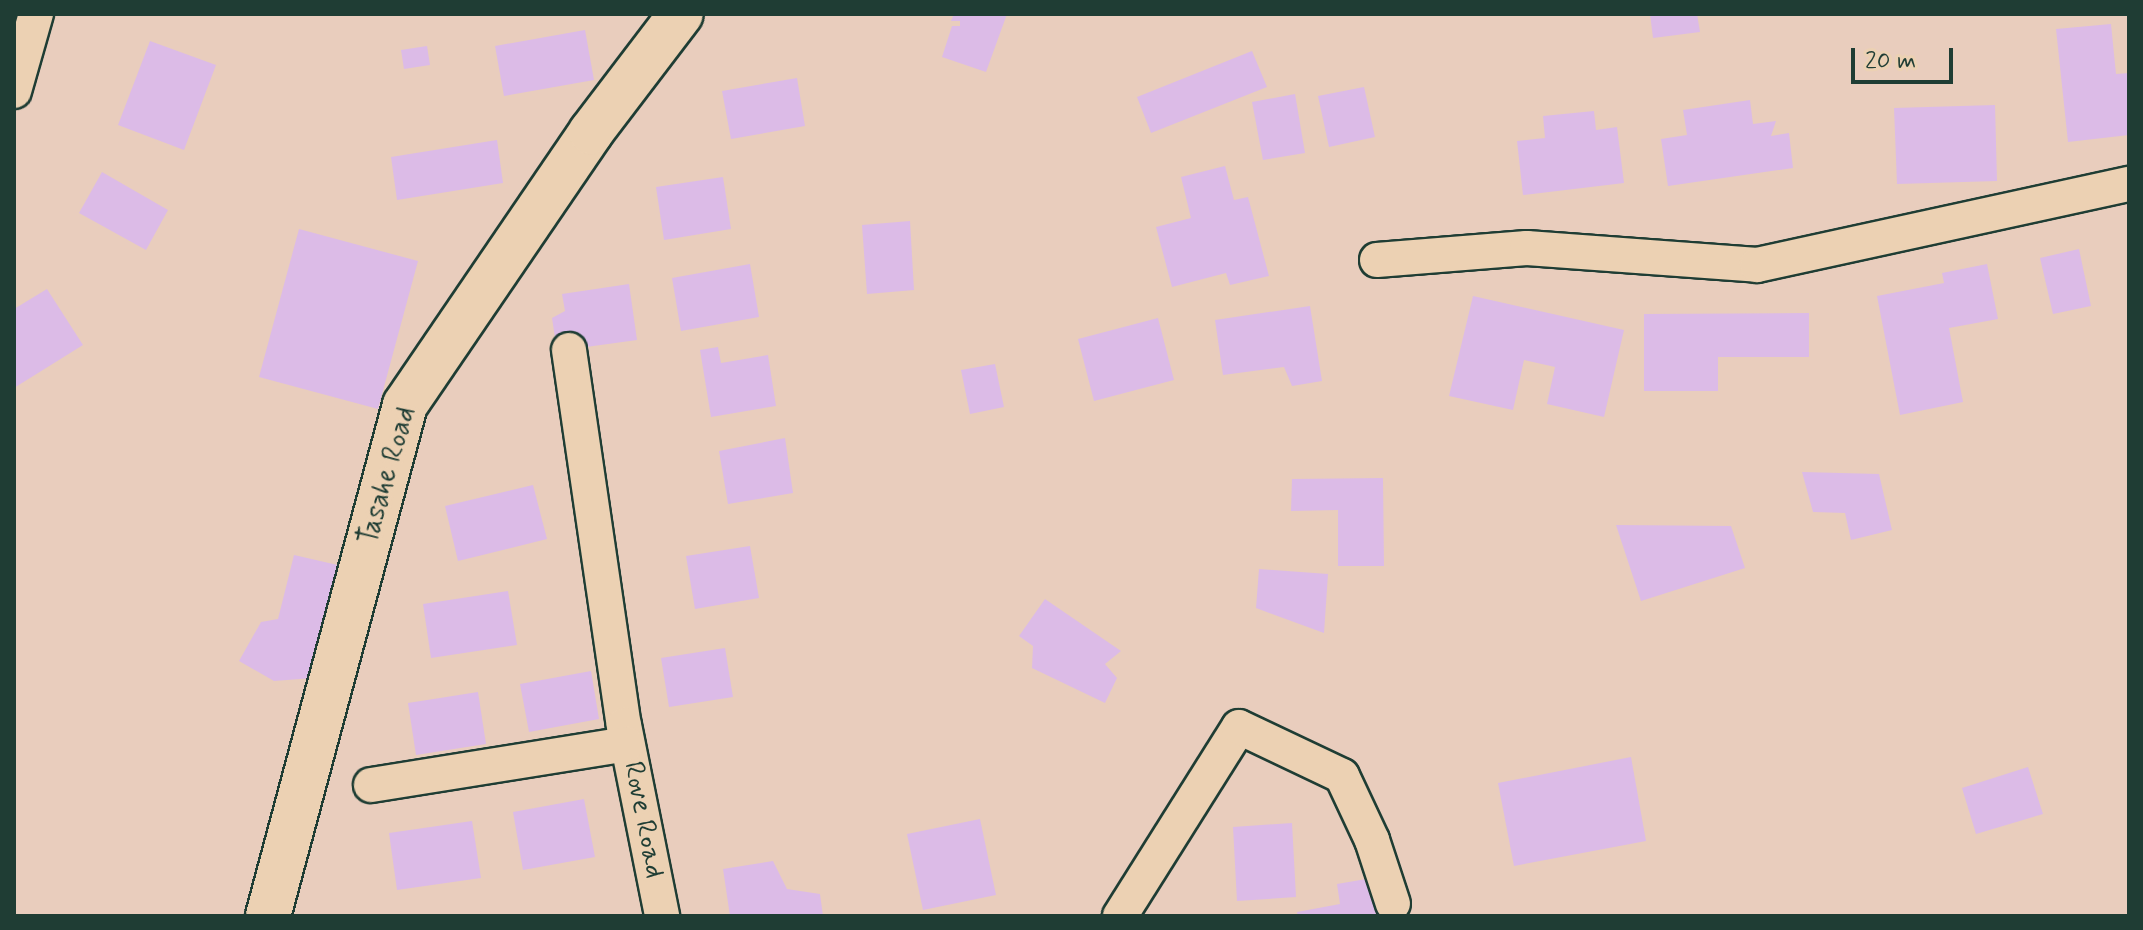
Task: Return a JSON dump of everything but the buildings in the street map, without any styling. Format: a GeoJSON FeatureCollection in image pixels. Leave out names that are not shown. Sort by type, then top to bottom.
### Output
{"type":"FeatureCollection","features":[{"type":"Feature","properties":{"kind":"street"},"geometry":{"type":"LineString","coordinates":[[14,91],[36,14]]}},
{"type":"Feature","properties":{"kind":"street","name":"Tasahe Road"},"geometry":{"type":"LineString","coordinates":[[268,916],[405,405],[591,132],[681,14]]}},
{"type":"Feature","properties":{"kind":"street"},"geometry":{"type":"LineString","coordinates":[[1377,260],[1527,248],[1757,265],[2129,184]]}},
{"type":"Feature","properties":{"kind":"street","name":"Rove Road"},"geometry":{"type":"LineString","coordinates":[[569,350],[626,734],[662,916]]}},
{"type":"Feature","properties":{"kind":"street"},"geometry":{"type":"LineString","coordinates":[[1120,916],[1239,727],[1342,776],[1372,840],[1393,904]]}},
{"type":"Feature","properties":{"kind":"street"},"geometry":{"type":"LineString","coordinates":[[371,785],[626,734]]}}]}
